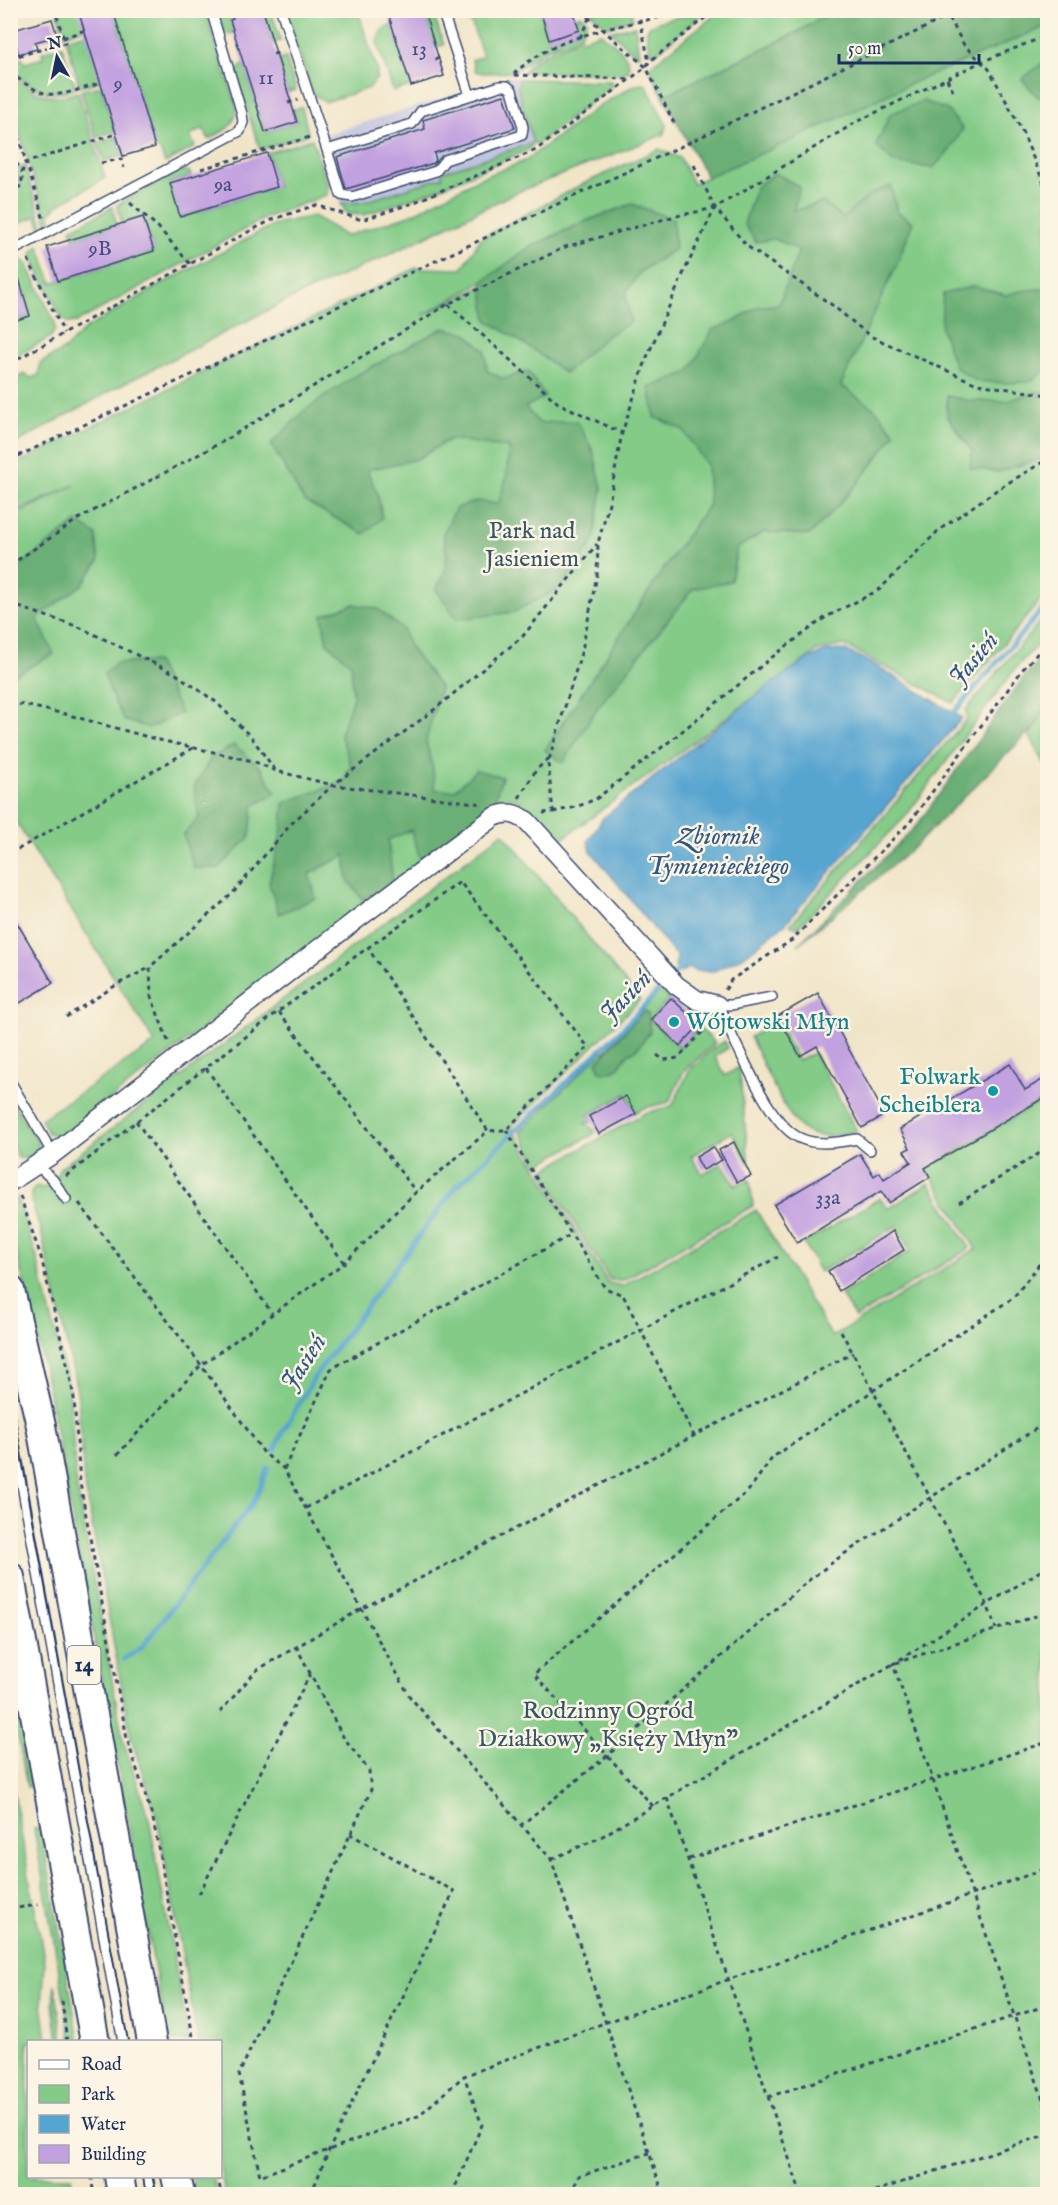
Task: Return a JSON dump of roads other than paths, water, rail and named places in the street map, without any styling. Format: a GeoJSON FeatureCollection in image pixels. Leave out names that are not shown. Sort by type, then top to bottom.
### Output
{"type":"FeatureCollection","features":[{"type":"Feature","properties":{"kind":"main road","name":"14"},"geometry":{"type":"LineString","coordinates":[[10,1290],[37,1407],[152,2040]]}},
{"type":"Feature","properties":{"kind":"main road"},"geometry":{"type":"LineString","coordinates":[[10,1576],[94,2040]]}},
{"type":"Feature","properties":{"kind":"main road"},"geometry":{"type":"LineString","coordinates":[[119,2178],[122,2194]]}},
{"type":"Feature","properties":{"kind":"main road"},"geometry":{"type":"LineString","coordinates":[[177,2178],[180,2194]]}},
{"type":"Feature","properties":{"kind":"street"},"geometry":{"type":"LineString","coordinates":[[15,1187],[37,1165],[494,817],[515,814],[527,821],[676,986],[697,1000],[717,1005]]}},
{"type":"Feature","properties":{"kind":"lane"},"geometry":{"type":"LineString","coordinates":[[10,252],[240,131],[243,122],[242,114],[211,10]]}},
{"type":"Feature","properties":{"kind":"lane"},"geometry":{"type":"LineString","coordinates":[[281,10],[341,195],[347,198],[436,171],[446,160],[522,135],[523,127],[512,90],[507,86],[421,111],[412,124],[327,150]]}},
{"type":"Feature","properties":{"kind":"lane"},"geometry":{"type":"LineString","coordinates":[[442,10],[470,95]]}},
{"type":"Feature","properties":{"kind":"lane"},"geometry":{"type":"LineString","coordinates":[[717,1005],[731,1005],[771,997]]}},
{"type":"Feature","properties":{"kind":"lane"},"geometry":{"type":"LineString","coordinates":[[717,1005],[782,1126],[802,1140],[830,1143],[857,1139],[870,1150]]}},
{"type":"Feature","properties":{"kind":"lane"},"geometry":{"type":"LineString","coordinates":[[10,1081],[53,1154]]}},
{"type":"Feature","properties":{"kind":"lane"},"geometry":{"type":"LineString","coordinates":[[37,1165],[57,1180],[66,1199]]}},
{"type":"Feature","properties":{"kind":"lane"},"geometry":{"type":"LineString","coordinates":[[10,1419],[123,2040]]}},
{"type":"Feature","properties":{"kind":"lane"},"geometry":{"type":"LineString","coordinates":[[150,2178],[151,2194]]}},
{"type":"Feature","properties":{"kind":"water","name":"Zbiornik Tymienieckiego"},"geometry":{"type":"Polygon","coordinates":[[[845,650],[874,664],[962,718],[785,924],[744,956],[714,971],[695,971],[689,968],[680,973],[675,967],[677,957],[591,851],[588,841],[603,818],[767,687],[809,658],[827,651],[845,650]]]}},
{"type":"Feature","properties":{"kind":"waterway","name":"Jasień"},"geometry":{"type":"LineString","coordinates":[[951,716],[1048,603]]}},
{"type":"Feature","properties":{"kind":"waterway","name":"Jasień"},"geometry":{"type":"LineString","coordinates":[[275,1450],[282,1433],[317,1373],[455,1188],[617,1034],[683,965]]}},
{"type":"Feature","properties":{"kind":"waterway","name":"Jasień"},"geometry":{"type":"LineString","coordinates":[[124,1659],[141,1648],[255,1500],[268,1468]]}},
{"type":"Feature","properties":{"kind":"tram line"},"geometry":{"type":"LineString","coordinates":[[10,1395],[128,2040]]}},
{"type":"Feature","properties":{"kind":"tram line"},"geometry":{"type":"LineString","coordinates":[[143,2178],[146,2194]]}},
{"type":"Feature","properties":{"kind":"tram line"},"geometry":{"type":"LineString","coordinates":[[152,2178],[156,2194]]}},
{"type":"Feature","properties":{"kind":"place","name":"Wójtowski Młyn"},"geometry":{"type":"Point","coordinates":[674,1022]}},
{"type":"Feature","properties":{"kind":"place","name":"Folwark Scheiblera"},"geometry":{"type":"Point","coordinates":[993,1091]}},
{"type":"Feature","properties":{"kind":"park label","name":"Park nad Jasieniem"},"geometry":{"type":"Point","coordinates":[532,545]}},
{"type":"Feature","properties":{"kind":"park label","name":"Rodzinny Ogród Działkowy „Księży Młyn”"},"geometry":{"type":"Point","coordinates":[608,1725]}}]}
